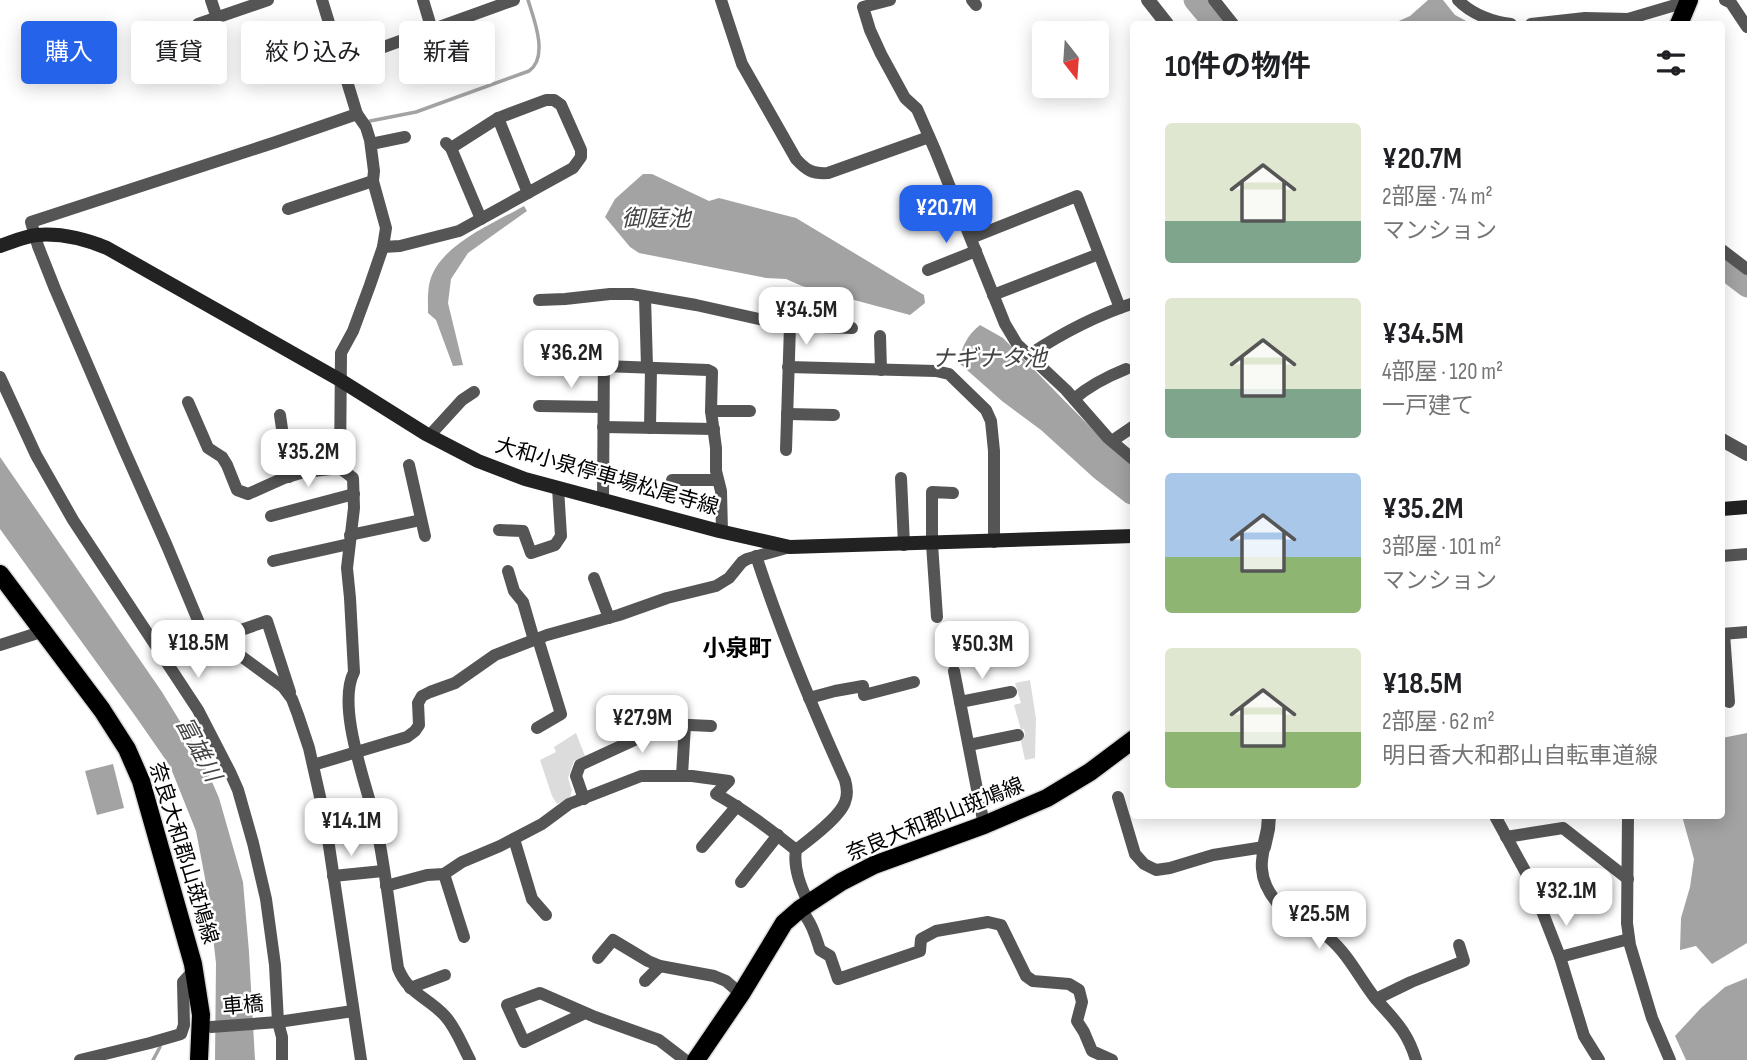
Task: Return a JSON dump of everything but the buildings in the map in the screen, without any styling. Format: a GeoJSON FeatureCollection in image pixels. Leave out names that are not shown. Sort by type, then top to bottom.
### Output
{"type":"FeatureCollection","features":[{"type":"Feature","properties":{"kind":"main road"},"geometry":{"type":"LineString","coordinates":[[1680,21],[1689,0]]}},
{"type":"Feature","properties":{"kind":"main road","name":"大和小泉停車場松尾寺線"},"geometry":{"type":"LineString","coordinates":[[0,246],[35,235],[61,235],[107,248],[478,461],[525,479],[722,532],[790,547],[1130,536]]}},
{"type":"Feature","properties":{"kind":"main road"},"geometry":{"type":"LineString","coordinates":[[1725,509],[1747,507]]}},
{"type":"Feature","properties":{"kind":"main road","name":"奈良大和郡山斑鳩線"},"geometry":{"type":"LineString","coordinates":[[0,574],[102,710],[127,749],[141,781],[194,970],[201,1015],[199,1060]]}},
{"type":"Feature","properties":{"kind":"main road","name":"奈良大和郡山斑鳩線"},"geometry":{"type":"LineString","coordinates":[[696,1060],[741,994],[784,923],[804,906],[874,865],[1047,798],[1090,772],[1130,742]]}},
{"type":"Feature","properties":{"kind":"street"},"geometry":{"type":"LineString","coordinates":[[211,0],[217,18]]}},
{"type":"Feature","properties":{"kind":"street"},"geometry":{"type":"LineString","coordinates":[[208,21],[268,0]]}},
{"type":"Feature","properties":{"kind":"street"},"geometry":{"type":"LineString","coordinates":[[322,0],[329,21]]}},
{"type":"Feature","properties":{"kind":"street"},"geometry":{"type":"LineString","coordinates":[[423,0],[429,21]]}},
{"type":"Feature","properties":{"kind":"street"},"geometry":{"type":"LineString","coordinates":[[473,0],[478,13]]}},
{"type":"Feature","properties":{"kind":"street"},"geometry":{"type":"LineString","coordinates":[[721,0],[742,64],[796,159],[805,169],[814,174],[828,173],[929,136]]}},
{"type":"Feature","properties":{"kind":"street"},"geometry":{"type":"LineString","coordinates":[[890,0],[863,6],[870,30],[905,98],[917,109],[1004,324],[1017,344],[1130,457]]}},
{"type":"Feature","properties":{"kind":"street"},"geometry":{"type":"LineString","coordinates":[[1148,0],[1165,21]]}},
{"type":"Feature","properties":{"kind":"street"},"geometry":{"type":"LineString","coordinates":[[1214,0],[1231,21]]}},
{"type":"Feature","properties":{"kind":"street"},"geometry":{"type":"LineString","coordinates":[[1458,0],[1467,9],[1498,21]]}},
{"type":"Feature","properties":{"kind":"street"},"geometry":{"type":"LineString","coordinates":[[1558,21],[1584,18],[1628,19],[1689,0]]}},
{"type":"Feature","properties":{"kind":"street"},"geometry":{"type":"LineString","coordinates":[[1725,0],[1731,3],[1747,27]]}},
{"type":"Feature","properties":{"kind":"street"},"geometry":{"type":"LineString","coordinates":[[456,21],[507,1]]}},
{"type":"Feature","properties":{"kind":"street"},"geometry":{"type":"LineString","coordinates":[[340,468],[341,353],[353,331],[383,247],[386,228],[373,181],[371,144],[366,127],[357,114],[348,84]]}},
{"type":"Feature","properties":{"kind":"street"},"geometry":{"type":"LineString","coordinates":[[383,247],[400,246],[459,231],[481,219],[573,168],[581,158],[581,150],[561,105],[554,100],[546,100],[498,118],[448,145],[481,219]]}},
{"type":"Feature","properties":{"kind":"street"},"geometry":{"type":"LineString","coordinates":[[357,114],[31,222],[55,289],[207,642],[267,621],[309,748],[325,818],[361,1060]]}},
{"type":"Feature","properties":{"kind":"street"},"geometry":{"type":"LineString","coordinates":[[498,118],[528,193]]}},
{"type":"Feature","properties":{"kind":"street"},"geometry":{"type":"LineString","coordinates":[[371,144],[405,137]]}},
{"type":"Feature","properties":{"kind":"street"},"geometry":{"type":"LineString","coordinates":[[288,209],[373,181]]}},
{"type":"Feature","properties":{"kind":"street"},"geometry":{"type":"LineString","coordinates":[[971,238],[1077,196],[1120,308]]}},
{"type":"Feature","properties":{"kind":"street"},"geometry":{"type":"LineString","coordinates":[[928,270],[976,251]]}},
{"type":"Feature","properties":{"kind":"street"},"geometry":{"type":"LineString","coordinates":[[1725,252],[1747,269]]}},
{"type":"Feature","properties":{"kind":"street"},"geometry":{"type":"LineString","coordinates":[[993,295],[1099,254]]}},
{"type":"Feature","properties":{"kind":"street"},"geometry":{"type":"LineString","coordinates":[[539,300],[611,294],[645,296],[790,326],[852,328]]}},
{"type":"Feature","properties":{"kind":"street"},"geometry":{"type":"LineString","coordinates":[[645,296],[650,428]]}},
{"type":"Feature","properties":{"kind":"street"},"geometry":{"type":"LineString","coordinates":[[1029,355],[1070,330],[1130,304]]}},
{"type":"Feature","properties":{"kind":"street"},"geometry":{"type":"LineString","coordinates":[[786,450],[790,326]]}},
{"type":"Feature","properties":{"kind":"street"},"geometry":{"type":"LineString","coordinates":[[880,337],[881,370]]}},
{"type":"Feature","properties":{"kind":"street"},"geometry":{"type":"LineString","coordinates":[[539,345],[604,349],[603,501]]}},
{"type":"Feature","properties":{"kind":"street"},"geometry":{"type":"LineString","coordinates":[[604,366],[712,372],[711,411],[722,532]]}},
{"type":"Feature","properties":{"kind":"street"},"geometry":{"type":"LineString","coordinates":[[788,366],[936,371],[949,374],[986,410],[991,421],[994,451],[994,542]]}},
{"type":"Feature","properties":{"kind":"street"},"geometry":{"type":"LineString","coordinates":[[1073,399],[1089,386],[1126,369]]}},
{"type":"Feature","properties":{"kind":"street"},"geometry":{"type":"LineString","coordinates":[[0,377],[36,455],[73,520],[198,710],[238,790],[266,899],[276,978],[278,1022],[282,1037],[282,1060]]}},
{"type":"Feature","properties":{"kind":"street"},"geometry":{"type":"LineString","coordinates":[[430,435],[462,400],[474,392]]}},
{"type":"Feature","properties":{"kind":"street"},"geometry":{"type":"LineString","coordinates":[[188,402],[208,448],[222,457],[237,490],[248,494],[304,472],[340,468],[353,478],[347,568],[354,672],[350,681],[349,705],[357,751],[376,825],[378,872],[386,886],[402,980],[445,1016],[470,1060]]}},
{"type":"Feature","properties":{"kind":"street"},"geometry":{"type":"LineString","coordinates":[[539,406],[603,407]]}},
{"type":"Feature","properties":{"kind":"street"},"geometry":{"type":"LineString","coordinates":[[711,411],[750,411]]}},
{"type":"Feature","properties":{"kind":"street"},"geometry":{"type":"LineString","coordinates":[[787,414],[834,415]]}},
{"type":"Feature","properties":{"kind":"street"},"geometry":{"type":"LineString","coordinates":[[281,415],[289,477]]}},
{"type":"Feature","properties":{"kind":"street"},"geometry":{"type":"LineString","coordinates":[[603,427],[713,429]]}},
{"type":"Feature","properties":{"kind":"street"},"geometry":{"type":"LineString","coordinates":[[1112,441],[1130,429]]}},
{"type":"Feature","properties":{"kind":"street"},"geometry":{"type":"LineString","coordinates":[[1725,442],[1747,454]]}},
{"type":"Feature","properties":{"kind":"street"},"geometry":{"type":"LineString","coordinates":[[409,465],[425,536]]}},
{"type":"Feature","properties":{"kind":"street"},"geometry":{"type":"LineString","coordinates":[[901,478],[904,545]]}},
{"type":"Feature","properties":{"kind":"street"},"geometry":{"type":"LineString","coordinates":[[672,480],[718,480]]}},
{"type":"Feature","properties":{"kind":"street"},"geometry":{"type":"LineString","coordinates":[[499,530],[523,531],[531,553],[555,545],[561,536],[558,488]]}},
{"type":"Feature","properties":{"kind":"street"},"geometry":{"type":"LineString","coordinates":[[937,617],[932,492],[953,493]]}},
{"type":"Feature","properties":{"kind":"street"},"geometry":{"type":"LineString","coordinates":[[271,516],[354,494]]}},
{"type":"Feature","properties":{"kind":"street"},"geometry":{"type":"LineString","coordinates":[[273,561],[421,520]]}},
{"type":"Feature","properties":{"kind":"street"},"geometry":{"type":"LineString","coordinates":[[313,765],[407,737],[419,725],[418,704],[422,696],[455,684],[495,655],[536,639],[724,583],[747,559],[790,547]]}},
{"type":"Feature","properties":{"kind":"street"},"geometry":{"type":"LineString","coordinates":[[1725,556],[1747,554]]}},
{"type":"Feature","properties":{"kind":"street"},"geometry":{"type":"LineString","coordinates":[[756,556],[809,698],[847,788],[846,800],[841,810],[796,850],[795,856],[808,919],[820,950],[830,956],[838,979],[920,951],[921,939],[936,931],[988,922],[1001,925],[1026,976],[1033,981],[1069,984],[1079,990],[1082,1002],[1077,1021],[1092,1051],[1111,1060]]}},
{"type":"Feature","properties":{"kind":"street"},"geometry":{"type":"LineString","coordinates":[[508,571],[514,591],[523,602],[561,714],[537,728]]}},
{"type":"Feature","properties":{"kind":"street"},"geometry":{"type":"LineString","coordinates":[[594,578],[609,618]]}},
{"type":"Feature","properties":{"kind":"street"},"geometry":{"type":"LineString","coordinates":[[0,645],[44,631]]}},
{"type":"Feature","properties":{"kind":"street"},"geometry":{"type":"LineString","coordinates":[[1725,634],[1747,632]]}},
{"type":"Feature","properties":{"kind":"street"},"geometry":{"type":"LineString","coordinates":[[215,639],[283,687],[292,699]]}},
{"type":"Feature","properties":{"kind":"street"},"geometry":{"type":"LineString","coordinates":[[1725,657],[1729,702]]}},
{"type":"Feature","properties":{"kind":"street"},"geometry":{"type":"LineString","coordinates":[[954,671],[984,824]]}},
{"type":"Feature","properties":{"kind":"street"},"geometry":{"type":"LineString","coordinates":[[809,698],[863,686],[864,695],[914,682]]}},
{"type":"Feature","properties":{"kind":"street"},"geometry":{"type":"LineString","coordinates":[[960,702],[1011,692]]}},
{"type":"Feature","properties":{"kind":"street"},"geometry":{"type":"LineString","coordinates":[[584,799],[576,776],[580,765],[669,724],[711,726]]}},
{"type":"Feature","properties":{"kind":"street"},"geometry":{"type":"LineString","coordinates":[[682,775],[685,725]]}},
{"type":"Feature","properties":{"kind":"street"},"geometry":{"type":"LineString","coordinates":[[968,745],[1018,735]]}},
{"type":"Feature","properties":{"kind":"street"},"geometry":{"type":"LineString","coordinates":[[386,886],[427,875],[444,874],[462,862],[542,824],[569,804],[641,776],[682,775],[729,781],[716,794],[763,823],[796,850]]}},
{"type":"Feature","properties":{"kind":"street"},"geometry":{"type":"LineString","coordinates":[[1118,797],[1135,854],[1143,864],[1156,870],[1213,855],[1264,847]]}},
{"type":"Feature","properties":{"kind":"street"},"geometry":{"type":"LineString","coordinates":[[702,847],[737,806]]}},
{"type":"Feature","properties":{"kind":"street"},"geometry":{"type":"LineString","coordinates":[[1269,819],[1262,867],[1263,878],[1272,896],[1292,918],[1331,940],[1401,1027],[1416,1060]]}},
{"type":"Feature","properties":{"kind":"street"},"geometry":{"type":"LineString","coordinates":[[1497,819],[1530,880],[1560,957],[1584,1036],[1599,1060]]}},
{"type":"Feature","properties":{"kind":"street"},"geometry":{"type":"LineString","coordinates":[[1628,819],[1629,939],[1652,1018],[1670,1060]]}},
{"type":"Feature","properties":{"kind":"street"},"geometry":{"type":"LineString","coordinates":[[1506,837],[1563,828],[1628,879]]}},
{"type":"Feature","properties":{"kind":"street"},"geometry":{"type":"LineString","coordinates":[[741,882],[778,835]]}},
{"type":"Feature","properties":{"kind":"street"},"geometry":{"type":"LineString","coordinates":[[513,839],[531,899],[546,915]]}},
{"type":"Feature","properties":{"kind":"street"},"geometry":{"type":"LineString","coordinates":[[333,876],[378,872]]}},
{"type":"Feature","properties":{"kind":"street"},"geometry":{"type":"LineString","coordinates":[[444,874],[464,937]]}},
{"type":"Feature","properties":{"kind":"street"},"geometry":{"type":"LineString","coordinates":[[1560,957],[1629,939]]}},
{"type":"Feature","properties":{"kind":"street"},"geometry":{"type":"LineString","coordinates":[[598,958],[613,940],[660,966],[714,976],[726,981],[741,994]]}},
{"type":"Feature","properties":{"kind":"street"},"geometry":{"type":"LineString","coordinates":[[1376,999],[1465,961],[1459,945]]}},
{"type":"Feature","properties":{"kind":"street"},"geometry":{"type":"LineString","coordinates":[[645,981],[660,966]]}},
{"type":"Feature","properties":{"kind":"street"},"geometry":{"type":"LineString","coordinates":[[80,1060],[181,1034],[184,1025],[183,982],[194,970]]}},
{"type":"Feature","properties":{"kind":"street"},"geometry":{"type":"LineString","coordinates":[[410,988],[445,975]]}},
{"type":"Feature","properties":{"kind":"street"},"geometry":{"type":"LineString","coordinates":[[585,1013],[524,1042],[507,1005],[540,993],[659,1040],[685,1060]]}},
{"type":"Feature","properties":{"kind":"street","name":"車橋"},"geometry":{"type":"LineString","coordinates":[[211,1027],[278,1022],[353,1011]]}},
{"type":"Feature","properties":{"kind":"shaded area"},"geometry":{"type":"Polygon","coordinates":[[[1030,680],[1036,719],[1035,758],[1025,760],[1020,737],[1025,735],[1024,729],[1021,730],[1014,705],[1021,703],[1015,683],[1030,680]]]}},
{"type":"Feature","properties":{"kind":"shaded area"},"geometry":{"type":"Polygon","coordinates":[[[576,733],[585,756],[574,761],[568,778],[572,790],[570,798],[557,804],[540,760],[556,752],[554,747],[576,733]]]}},
{"type":"Feature","properties":{"kind":"water"},"geometry":{"type":"Polygon","coordinates":[[[1428,0],[1443,0],[1455,15],[1466,21],[1399,21],[1410,16],[1428,0]]]}},
{"type":"Feature","properties":{"kind":"water","name":"御庭池"},"geometry":{"type":"Polygon","coordinates":[[[643,174],[652,174],[709,201],[719,198],[796,218],[924,295],[925,303],[910,315],[802,286],[786,279],[766,278],[639,253],[630,247],[605,217],[615,199],[643,174]]]}},
{"type":"Feature","properties":{"kind":"water"},"geometry":{"type":"Polygon","coordinates":[[[524,206],[527,211],[468,253],[451,279],[448,303],[463,365],[453,366],[436,320],[428,313],[432,275],[459,243],[524,206]]]}},
{"type":"Feature","properties":{"kind":"water","name":"ナギナタ池"},"geometry":{"type":"Polygon","coordinates":[[[980,325],[1003,338],[1103,440],[1130,464],[1130,504],[1094,478],[1041,430],[1002,401],[959,363],[965,342],[980,325]]]}},
{"type":"Feature","properties":{"kind":"water"},"geometry":{"type":"Polygon","coordinates":[[[0,457],[162,692],[200,754],[219,798],[243,882],[255,1060],[215,1060],[216,963],[208,894],[196,831],[170,766],[0,529],[0,457]]]}},
{"type":"Feature","properties":{"kind":"water"},"geometry":{"type":"Polygon","coordinates":[[[1747,733],[1747,943],[1712,964],[1696,946],[1680,950],[1681,918],[1690,887],[1694,859],[1683,819],[1725,819],[1725,737],[1747,733]]]}},
{"type":"Feature","properties":{"kind":"water"},"geometry":{"type":"Polygon","coordinates":[[[113,764],[124,808],[97,815],[85,771],[113,764]]]}},
{"type":"Feature","properties":{"kind":"water"},"geometry":{"type":"Polygon","coordinates":[[[1747,978],[1747,1060],[1686,1060],[1675,1036],[1725,987],[1747,978]]]}},
{"type":"Feature","properties":{"kind":"waterway"},"geometry":{"type":"LineString","coordinates":[[370,121],[416,112],[529,71],[535,65],[539,47],[528,0]]}},
{"type":"Feature","properties":{"kind":"waterway"},"geometry":{"type":"LineString","coordinates":[[1194,0],[1212,21]]}},
{"type":"Feature","properties":{"kind":"waterway"},"geometry":{"type":"LineString","coordinates":[[1725,270],[1747,287]]}},
{"type":"Feature","properties":{"kind":"waterway"},"geometry":{"type":"LineString","coordinates":[[153,1060],[160,1047]]}},
{"type":"Feature","properties":{"kind":"district","name":"小泉町"},"geometry":{"type":"Point","coordinates":[737,648]}},
{"type":"Feature","properties":{"kind":"water label","name":"富雄川"},"geometry":{"type":"Point","coordinates":[199,749]}}]}
